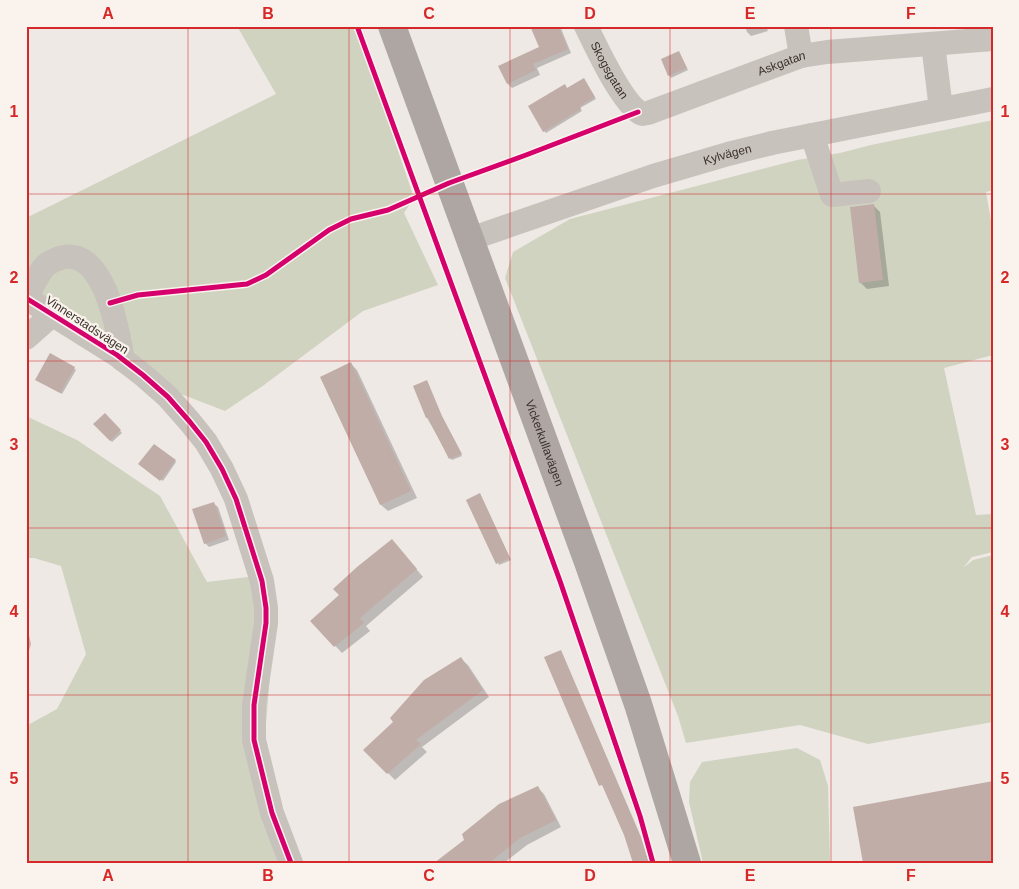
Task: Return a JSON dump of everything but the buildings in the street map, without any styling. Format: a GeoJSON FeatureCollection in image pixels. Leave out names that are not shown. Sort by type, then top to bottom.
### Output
{"type":"FeatureCollection","features":[{"type":"Feature","properties":{"kind":"main road","name":"Vickerkullavägen"},"geometry":{"type":"LineString","coordinates":[[392,26],[638,704],[687,863]]}},
{"type":"Feature","properties":{"kind":"street","name":"Skogsgatan"},"geometry":{"type":"LineString","coordinates":[[586,26],[619,86],[638,112]]}},
{"type":"Feature","properties":{"kind":"street"},"geometry":{"type":"LineString","coordinates":[[796,26],[801,56]]}},
{"type":"Feature","properties":{"kind":"street","name":"Askgatan"},"geometry":{"type":"LineString","coordinates":[[638,112],[642,114],[648,113],[801,56],[827,52],[993,39]]}},
{"type":"Feature","properties":{"kind":"street"},"geometry":{"type":"LineString","coordinates":[[933,44],[941,109]]}},
{"type":"Feature","properties":{"kind":"street","name":"Kylvägen"},"geometry":{"type":"LineString","coordinates":[[470,239],[653,176],[728,154],[812,135],[993,99]]}},
{"type":"Feature","properties":{"kind":"street"},"geometry":{"type":"LineString","coordinates":[[812,135],[832,195],[870,191]]}},
{"type":"Feature","properties":{"kind":"street"},"geometry":{"type":"LineString","coordinates":[[26,298],[45,266],[66,256],[78,257],[90,265],[98,276],[107,296],[119,333],[123,360]]}},
{"type":"Feature","properties":{"kind":"street","name":"Vinnerstadsvägen"},"geometry":{"type":"LineString","coordinates":[[26,298],[123,360],[168,397],[206,442],[222,469],[236,500],[262,581],[266,608],[265,638],[254,704],[254,740],[272,813],[291,863]]}},
{"type":"Feature","properties":{"kind":"street"},"geometry":{"type":"LineString","coordinates":[[26,338],[53,314]]}},
{"type":"Feature","properties":{"kind":"green space"},"geometry":{"type":"Polygon","coordinates":[[[237,26],[356,26],[414,198],[404,213],[438,285],[363,311],[264,385],[225,411],[150,382],[26,297],[26,218],[276,94],[237,26]]]}},
{"type":"Feature","properties":{"kind":"green space"},"geometry":{"type":"Polygon","coordinates":[[[993,120],[993,190],[986,192],[993,232],[993,355],[944,368],[976,515],[993,514],[993,552],[972,557],[963,568],[973,560],[993,555],[993,722],[868,744],[800,725],[686,743],[678,716],[505,278],[513,252],[570,219],[797,160],[840,153],[993,120]]]}},
{"type":"Feature","properties":{"kind":"green space"},"geometry":{"type":"Polygon","coordinates":[[[26,416],[77,440],[160,496],[207,582],[263,575],[273,638],[265,736],[295,863],[26,863],[26,726],[57,709],[86,654],[61,566],[34,558],[26,558],[26,416]]]}},
{"type":"Feature","properties":{"kind":"green space"},"geometry":{"type":"Polygon","coordinates":[[[797,748],[820,760],[828,786],[830,863],[703,863],[689,802],[690,782],[702,762],[797,748]]]}},
{"type":"Feature","properties":{"kind":"cycle path"},"geometry":{"type":"LineString","coordinates":[[357,26],[560,581],[640,816],[653,863]]}},
{"type":"Feature","properties":{"kind":"cycle path"},"geometry":{"type":"LineString","coordinates":[[110,303],[138,295],[247,284],[266,275],[329,230],[351,219],[388,210],[449,183],[638,112]]}},
{"type":"Feature","properties":{"kind":"cycle path"},"geometry":{"type":"LineString","coordinates":[[26,298],[117,355],[143,375],[168,397],[190,422],[206,442],[222,469],[236,499],[262,581],[266,623],[254,705],[254,740],[272,813],[291,863]]}}]}
